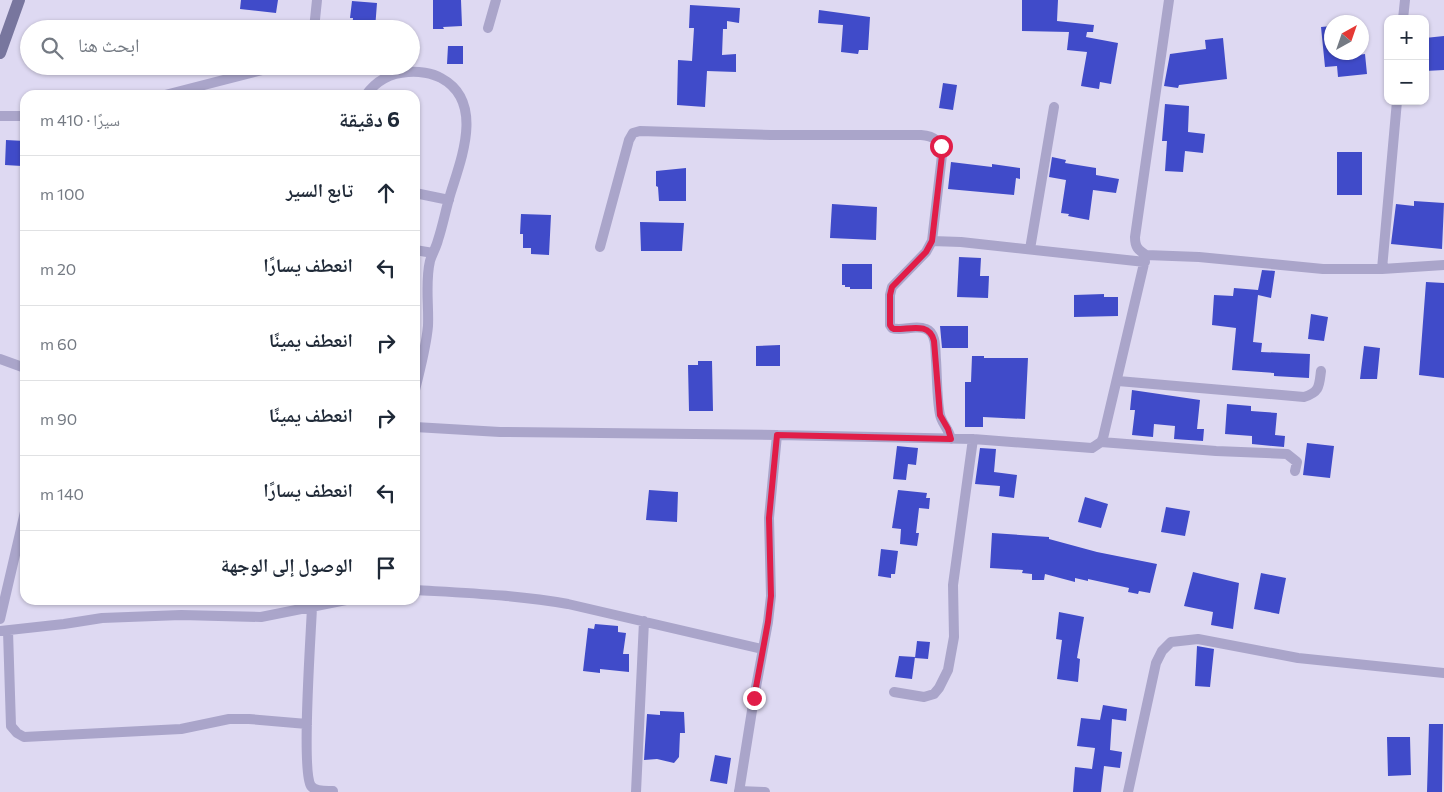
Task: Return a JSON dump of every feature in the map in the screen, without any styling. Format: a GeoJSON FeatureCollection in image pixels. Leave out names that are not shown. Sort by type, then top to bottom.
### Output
{"type":"FeatureCollection","features":[{"type":"Feature","properties":{"kind":"street"},"geometry":{"type":"LineString","coordinates":[[0,53],[18,0]]}},
{"type":"Feature","properties":{"kind":"street"},"geometry":{"type":"LineString","coordinates":[[315,20],[317,0]]}},
{"type":"Feature","properties":{"kind":"street"},"geometry":{"type":"LineString","coordinates":[[488,28],[496,0]]}},
{"type":"Feature","properties":{"kind":"street"},"geometry":{"type":"LineString","coordinates":[[1146,259],[1137,248],[1136,237],[1169,0]]}},
{"type":"Feature","properties":{"kind":"street"},"geometry":{"type":"LineString","coordinates":[[1403,15],[1405,0]]}},
{"type":"Feature","properties":{"kind":"street"},"geometry":{"type":"LineString","coordinates":[[420,72],[436,76],[448,82],[456,89],[464,103],[466,128],[460,166],[428,268],[426,342],[420,368]]}},
{"type":"Feature","properties":{"kind":"street"},"geometry":{"type":"LineString","coordinates":[[184,90],[243,75]]}},
{"type":"Feature","properties":{"kind":"street"},"geometry":{"type":"LineString","coordinates":[[370,90],[380,80],[392,75]]}},
{"type":"Feature","properties":{"kind":"street"},"geometry":{"type":"LineString","coordinates":[[1382,269],[1396,105]]}},
{"type":"Feature","properties":{"kind":"street"},"geometry":{"type":"LineString","coordinates":[[1030,249],[1054,107]]}},
{"type":"Feature","properties":{"kind":"street"},"geometry":{"type":"LineString","coordinates":[[0,116],[20,116]]}},
{"type":"Feature","properties":{"kind":"street"},"geometry":{"type":"LineString","coordinates":[[600,247],[629,140],[633,133],[640,131],[771,135],[930,136],[937,140],[941,146],[942,155],[932,241],[926,252],[892,287],[890,295],[890,325],[892,328],[897,329],[921,328],[931,332],[934,341],[940,415],[951,439]]}},
{"type":"Feature","properties":{"kind":"street"},"geometry":{"type":"LineString","coordinates":[[420,194],[449,200]]}},
{"type":"Feature","properties":{"kind":"street"},"geometry":{"type":"LineString","coordinates":[[932,241],[1146,259],[1198,257],[1323,269],[1382,269],[1444,265]]}},
{"type":"Feature","properties":{"kind":"street"},"geometry":{"type":"LineString","coordinates":[[420,251],[432,254]]}},
{"type":"Feature","properties":{"kind":"street"},"geometry":{"type":"LineString","coordinates":[[420,427],[500,432],[972,439],[1089,448],[1101,442],[1118,381],[1146,259]]}},
{"type":"Feature","properties":{"kind":"street"},"geometry":{"type":"LineString","coordinates":[[0,359],[20,366]]}},
{"type":"Feature","properties":{"kind":"street"},"geometry":{"type":"LineString","coordinates":[[1118,381],[1304,397],[1312,394],[1319,387],[1321,371]]}},
{"type":"Feature","properties":{"kind":"street"},"geometry":{"type":"LineString","coordinates":[[765,792],[739,792],[771,596],[769,518],[777,435]]}},
{"type":"Feature","properties":{"kind":"street"},"geometry":{"type":"LineString","coordinates":[[894,692],[929,696],[939,688],[948,670],[954,638],[953,585],[972,439]]}},
{"type":"Feature","properties":{"kind":"street"},"geometry":{"type":"LineString","coordinates":[[1101,442],[1216,451],[1287,454],[1297,462],[1295,471]]}},
{"type":"Feature","properties":{"kind":"street"},"geometry":{"type":"LineString","coordinates":[[0,618],[20,533]]}},
{"type":"Feature","properties":{"kind":"street"},"geometry":{"type":"LineString","coordinates":[[420,590],[543,599],[594,609],[762,649]]}},
{"type":"Feature","properties":{"kind":"street"},"geometry":{"type":"LineString","coordinates":[[307,724],[230,719],[181,728],[24,737],[17,734],[11,726],[4,631],[102,618],[181,615],[261,617],[296,605],[312,607],[322,605]]}},
{"type":"Feature","properties":{"kind":"street"},"geometry":{"type":"LineString","coordinates":[[312,607],[307,724],[308,774],[310,784],[314,789],[332,791]]}},
{"type":"Feature","properties":{"kind":"street"},"geometry":{"type":"LineString","coordinates":[[636,792],[644,621]]}},
{"type":"Feature","properties":{"kind":"street"},"geometry":{"type":"LineString","coordinates":[[1128,792],[1156,663],[1162,651],[1171,642],[1198,639],[1298,658],[1444,673]]}},
{"type":"Feature","properties":{"kind":"building"},"geometry":{"type":"Polygon","coordinates":[[[241,0],[278,0],[276,13],[240,9],[241,0]]]}},
{"type":"Feature","properties":{"kind":"building"},"geometry":{"type":"Polygon","coordinates":[[[433,0],[461,0],[462,26],[433,29],[433,0]]]}},
{"type":"Feature","properties":{"kind":"building"},"geometry":{"type":"Polygon","coordinates":[[[1022,0],[1058,0],[1057,21],[1094,25],[1093,32],[1087,32],[1086,37],[1118,43],[1111,84],[1100,82],[1099,89],[1081,86],[1087,52],[1067,50],[1069,32],[1022,31],[1022,0]]]}},
{"type":"Feature","properties":{"kind":"building"},"geometry":{"type":"Polygon","coordinates":[[[352,1],[377,3],[376,20],[353,20],[353,18],[350,18],[352,1]]]}},
{"type":"Feature","properties":{"kind":"building"},"geometry":{"type":"Polygon","coordinates":[[[690,5],[740,8],[739,23],[727,21],[727,29],[723,29],[722,55],[736,54],[736,72],[707,71],[705,107],[677,105],[678,60],[692,61],[694,28],[689,28],[690,5]]]}},
{"type":"Feature","properties":{"kind":"building"},"geometry":{"type":"Polygon","coordinates":[[[819,10],[870,17],[868,50],[859,50],[858,54],[841,52],[843,25],[818,23],[819,10]]]}},
{"type":"Feature","properties":{"kind":"building"},"geometry":{"type":"Polygon","coordinates":[[[1321,27],[1324,27],[1324,57],[1321,27]]]}},
{"type":"Feature","properties":{"kind":"building"},"geometry":{"type":"Polygon","coordinates":[[[1444,36],[1444,70],[1429,71],[1429,38],[1444,36]]]}},
{"type":"Feature","properties":{"kind":"building"},"geometry":{"type":"Polygon","coordinates":[[[1223,38],[1227,79],[1179,85],[1178,88],[1164,86],[1170,54],[1206,49],[1205,40],[1223,38]]]}},
{"type":"Feature","properties":{"kind":"building"},"geometry":{"type":"Polygon","coordinates":[[[448,46],[463,46],[463,64],[447,64],[448,46]]]}},
{"type":"Feature","properties":{"kind":"building"},"geometry":{"type":"Polygon","coordinates":[[[1324,60],[1366,60],[1367,74],[1338,77],[1337,66],[1325,67],[1324,60]]]}},
{"type":"Feature","properties":{"kind":"building"},"geometry":{"type":"Polygon","coordinates":[[[943,83],[957,85],[953,110],[939,108],[943,83]]]}},
{"type":"Feature","properties":{"kind":"building"},"geometry":{"type":"Polygon","coordinates":[[[1165,104],[1189,106],[1188,132],[1205,134],[1203,153],[1185,151],[1183,172],[1165,171],[1167,141],[1162,141],[1165,104]]]}},
{"type":"Feature","properties":{"kind":"building"},"geometry":{"type":"Polygon","coordinates":[[[6,140],[20,141],[20,166],[5,165],[6,140]]]}},
{"type":"Feature","properties":{"kind":"building"},"geometry":{"type":"Polygon","coordinates":[[[1337,152],[1362,152],[1362,195],[1337,195],[1337,152]]]}},
{"type":"Feature","properties":{"kind":"building"},"geometry":{"type":"Polygon","coordinates":[[[1052,157],[1066,160],[1065,163],[1096,168],[1096,175],[1119,179],[1116,193],[1093,190],[1089,220],[1061,213],[1066,180],[1049,177],[1052,157]]]}},
{"type":"Feature","properties":{"kind":"building"},"geometry":{"type":"Polygon","coordinates":[[[951,162],[992,167],[992,164],[1020,168],[1020,179],[1016,178],[1014,195],[948,189],[951,162]]]}},
{"type":"Feature","properties":{"kind":"building"},"geometry":{"type":"Polygon","coordinates":[[[686,168],[686,201],[659,201],[656,171],[686,168]]]}},
{"type":"Feature","properties":{"kind":"building"},"geometry":{"type":"Polygon","coordinates":[[[1414,201],[1444,203],[1442,249],[1391,244],[1396,204],[1414,206],[1414,201]]]}},
{"type":"Feature","properties":{"kind":"building"},"geometry":{"type":"Polygon","coordinates":[[[832,204],[877,207],[876,240],[830,238],[832,204]]]}},
{"type":"Feature","properties":{"kind":"building"},"geometry":{"type":"Polygon","coordinates":[[[521,214],[551,215],[549,255],[531,254],[531,248],[523,248],[523,234],[520,234],[521,214]]]}},
{"type":"Feature","properties":{"kind":"building"},"geometry":{"type":"Polygon","coordinates":[[[640,222],[684,223],[682,251],[641,251],[640,222]]]}},
{"type":"Feature","properties":{"kind":"building"},"geometry":{"type":"Polygon","coordinates":[[[959,257],[981,258],[980,276],[989,276],[988,298],[957,297],[959,257]]]}},
{"type":"Feature","properties":{"kind":"building"},"geometry":{"type":"Polygon","coordinates":[[[842,264],[872,264],[872,289],[850,289],[850,287],[842,285],[842,264]]]}},
{"type":"Feature","properties":{"kind":"building"},"geometry":{"type":"Polygon","coordinates":[[[1262,270],[1275,271],[1271,298],[1258,295],[1253,342],[1262,343],[1261,352],[1310,354],[1309,378],[1274,376],[1274,373],[1232,370],[1236,328],[1212,325],[1214,295],[1233,296],[1234,288],[1258,290],[1262,270]]]}},
{"type":"Feature","properties":{"kind":"building"},"geometry":{"type":"Polygon","coordinates":[[[1426,282],[1444,283],[1444,378],[1419,375],[1426,282]]]}},
{"type":"Feature","properties":{"kind":"building"},"geometry":{"type":"Polygon","coordinates":[[[1104,294],[1104,297],[1118,297],[1118,316],[1074,317],[1074,295],[1104,294]]]}},
{"type":"Feature","properties":{"kind":"building"},"geometry":{"type":"Polygon","coordinates":[[[1311,314],[1328,317],[1324,341],[1308,339],[1311,314]]]}},
{"type":"Feature","properties":{"kind":"building"},"geometry":{"type":"Polygon","coordinates":[[[940,326],[968,326],[968,348],[942,348],[940,326]]]}},
{"type":"Feature","properties":{"kind":"building"},"geometry":{"type":"Polygon","coordinates":[[[780,345],[780,366],[756,366],[756,346],[780,345]]]}},
{"type":"Feature","properties":{"kind":"building"},"geometry":{"type":"Polygon","coordinates":[[[1364,346],[1380,348],[1377,379],[1360,379],[1364,346]]]}},
{"type":"Feature","properties":{"kind":"building"},"geometry":{"type":"Polygon","coordinates":[[[972,356],[984,356],[984,358],[1028,358],[1025,419],[983,417],[983,427],[965,427],[965,382],[971,382],[972,356]]]}},
{"type":"Feature","properties":{"kind":"building"},"geometry":{"type":"Polygon","coordinates":[[[698,361],[712,361],[713,411],[689,411],[688,365],[698,365],[698,361]]]}},
{"type":"Feature","properties":{"kind":"building"},"geometry":{"type":"Polygon","coordinates":[[[1132,390],[1200,400],[1197,429],[1204,429],[1203,441],[1174,439],[1175,426],[1154,424],[1153,437],[1132,435],[1135,410],[1130,410],[1132,390]]]}},
{"type":"Feature","properties":{"kind":"building"},"geometry":{"type":"Polygon","coordinates":[[[1227,404],[1251,406],[1251,411],[1277,413],[1275,435],[1285,436],[1284,447],[1252,444],[1252,436],[1225,434],[1227,404]]]}},
{"type":"Feature","properties":{"kind":"building"},"geometry":{"type":"Polygon","coordinates":[[[1307,443],[1334,446],[1330,478],[1303,475],[1307,443]]]}},
{"type":"Feature","properties":{"kind":"building"},"geometry":{"type":"Polygon","coordinates":[[[897,446],[918,448],[916,465],[908,464],[906,480],[893,479],[897,446]]]}},
{"type":"Feature","properties":{"kind":"building"},"geometry":{"type":"Polygon","coordinates":[[[980,448],[996,449],[994,472],[1017,475],[1014,498],[999,496],[1000,486],[975,484],[980,448]]]}},
{"type":"Feature","properties":{"kind":"building"},"geometry":{"type":"Polygon","coordinates":[[[649,490],[678,492],[677,522],[646,520],[649,490]]]}},
{"type":"Feature","properties":{"kind":"building"},"geometry":{"type":"Polygon","coordinates":[[[898,490],[927,493],[926,498],[930,498],[929,509],[919,508],[916,533],[919,533],[917,546],[900,544],[901,529],[892,528],[898,490]]]}},
{"type":"Feature","properties":{"kind":"building"},"geometry":{"type":"Polygon","coordinates":[[[1085,497],[1108,504],[1101,528],[1078,522],[1085,497]]]}},
{"type":"Feature","properties":{"kind":"building"},"geometry":{"type":"Polygon","coordinates":[[[1166,507],[1190,511],[1185,536],[1161,532],[1166,507]]]}},
{"type":"Feature","properties":{"kind":"building"},"geometry":{"type":"Polygon","coordinates":[[[992,533],[1049,537],[1049,539],[1097,552],[1157,564],[1150,593],[1139,591],[1138,594],[1128,592],[1129,588],[1088,579],[1088,581],[1075,578],[1075,582],[1045,574],[1044,580],[1032,580],[1032,574],[1022,573],[1023,570],[990,568],[992,533]]]}},
{"type":"Feature","properties":{"kind":"building"},"geometry":{"type":"Polygon","coordinates":[[[881,549],[898,551],[895,574],[891,574],[891,578],[878,576],[881,549]]]}},
{"type":"Feature","properties":{"kind":"building"},"geometry":{"type":"Polygon","coordinates":[[[1193,572],[1239,583],[1233,629],[1211,625],[1213,612],[1184,606],[1193,572]]]}},
{"type":"Feature","properties":{"kind":"building"},"geometry":{"type":"Polygon","coordinates":[[[1261,573],[1286,578],[1279,614],[1254,609],[1261,573]]]}},
{"type":"Feature","properties":{"kind":"building"},"geometry":{"type":"Polygon","coordinates":[[[1059,612],[1084,617],[1077,658],[1080,659],[1078,682],[1057,679],[1062,640],[1056,639],[1059,612]]]}},
{"type":"Feature","properties":{"kind":"building"},"geometry":{"type":"Polygon","coordinates":[[[595,624],[618,626],[618,632],[626,633],[623,654],[629,654],[629,672],[600,669],[600,673],[583,671],[588,628],[594,629],[595,624]]]}},
{"type":"Feature","properties":{"kind":"building"},"geometry":{"type":"Polygon","coordinates":[[[917,641],[930,642],[928,659],[915,658],[917,641]]]}},
{"type":"Feature","properties":{"kind":"building"},"geometry":{"type":"Polygon","coordinates":[[[1197,646],[1214,649],[1210,687],[1195,686],[1197,646]]]}},
{"type":"Feature","properties":{"kind":"building"},"geometry":{"type":"Polygon","coordinates":[[[899,656],[915,657],[912,679],[895,677],[899,656]]]}},
{"type":"Feature","properties":{"kind":"building"},"geometry":{"type":"Polygon","coordinates":[[[1103,705],[1127,709],[1126,721],[1112,719],[1110,750],[1122,752],[1120,768],[1104,766],[1101,792],[1073,792],[1075,767],[1092,769],[1095,748],[1077,746],[1081,718],[1100,720],[1103,705]]]}},
{"type":"Feature","properties":{"kind":"building"},"geometry":{"type":"Polygon","coordinates":[[[660,711],[684,712],[685,733],[680,733],[679,757],[674,763],[657,759],[644,760],[647,714],[660,715],[660,711]]]}},
{"type":"Feature","properties":{"kind":"building"},"geometry":{"type":"Polygon","coordinates":[[[1429,724],[1443,724],[1442,792],[1427,792],[1429,724]]]}},
{"type":"Feature","properties":{"kind":"building"},"geometry":{"type":"Polygon","coordinates":[[[1387,737],[1410,737],[1411,775],[1388,776],[1387,737]]]}},
{"type":"Feature","properties":{"kind":"building"},"geometry":{"type":"Polygon","coordinates":[[[715,755],[731,758],[727,784],[710,781],[715,755]]]}},
{"type":"Feature","properties":{"kind":"route"},"geometry":{"type":"LineString","coordinates":[[754,698],[771,596],[769,518],[777,435],[951,439],[950,433],[940,415],[934,341],[931,332],[921,328],[894,329],[890,325],[890,295],[892,287],[926,252],[932,241],[942,155],[941,146]]}}]}
